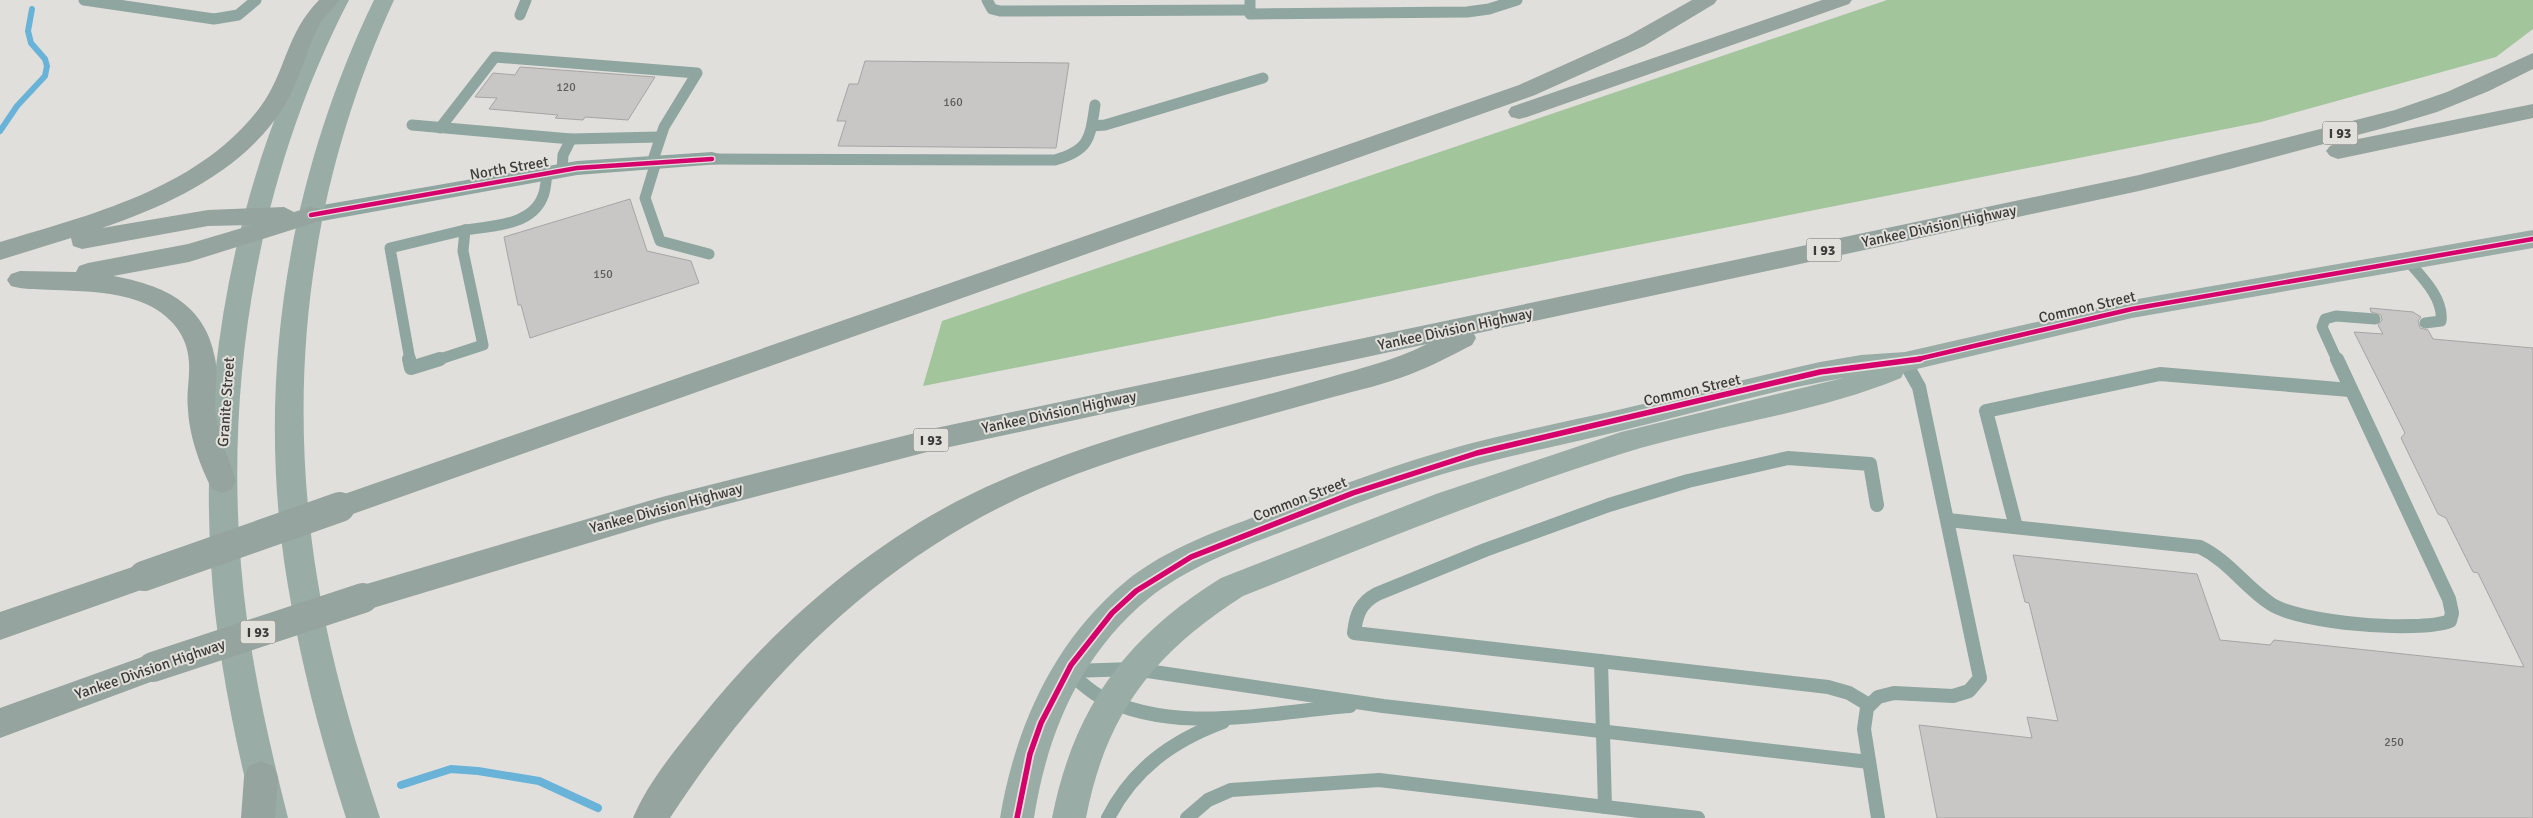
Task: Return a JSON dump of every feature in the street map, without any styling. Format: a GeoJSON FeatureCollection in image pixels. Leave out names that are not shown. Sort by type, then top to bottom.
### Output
{"type":"FeatureCollection","features":[{"type":"Feature","properties":{"kind":"highway"},"geometry":{"type":"LineString","coordinates":[[0,251],[97,221],[145,202],[184,182],[222,156],[253,129],[271,108],[310,22],[330,0]]}},
{"type":"Feature","properties":{"kind":"highway"},"geometry":{"type":"LineString","coordinates":[[0,626],[1270,182],[1535,87],[1636,41],[1707,0]]}},
{"type":"Feature","properties":{"kind":"highway"},"geometry":{"type":"LineString","coordinates":[[1270,182],[1380,160],[1842,0]]}},
{"type":"Feature","properties":{"kind":"highway","name":"I 93"},"geometry":{"type":"LineString","coordinates":[[2140,183],[2408,115],[2481,88],[2533,60]]}},
{"type":"Feature","properties":{"kind":"highway"},"geometry":{"type":"LineString","coordinates":[[2140,183],[2262,167],[2533,111]]}},
{"type":"Feature","properties":{"kind":"highway","name":"Yankee Division Highway"},"geometry":{"type":"LineString","coordinates":[[0,723],[153,668],[363,598],[564,536],[844,461],[1030,418],[2140,183]]}},
{"type":"Feature","properties":{"kind":"highway"},"geometry":{"type":"LineString","coordinates":[[0,256],[187,221],[253,224],[311,215]]}},
{"type":"Feature","properties":{"kind":"highway"},"geometry":{"type":"LineString","coordinates":[[10,281],[135,265],[189,253],[253,224]]}},
{"type":"Feature","properties":{"kind":"highway"},"geometry":{"type":"LineString","coordinates":[[10,281],[98,282],[128,287],[154,296],[182,316],[196,336],[202,358],[202,415],[222,481]]}},
{"type":"Feature","properties":{"kind":"highway"},"geometry":{"type":"LineString","coordinates":[[650,818],[688,761],[727,709],[785,644],[826,608],[886,561],[950,520],[1011,489],[1076,462],[1396,369],[1508,318]]}},
{"type":"Feature","properties":{"kind":"highway"},"geometry":{"type":"LineString","coordinates":[[0,734],[76,695]]}},
{"type":"Feature","properties":{"kind":"highway"},"geometry":{"type":"LineString","coordinates":[[258,818],[261,777]]}},
{"type":"Feature","properties":{"kind":"street","name":"Granite Street"},"geometry":{"type":"LineString","coordinates":[[271,818],[244,701],[231,625],[224,551],[222,481],[224,412],[229,358],[239,291],[253,224],[298,89],[339,0]]}},
{"type":"Feature","properties":{"kind":"street"},"geometry":{"type":"LineString","coordinates":[[363,818],[350,780],[317,658],[308,614],[293,505],[289,416],[292,333],[297,287],[311,215],[330,138],[345,92],[384,0]]}},
{"type":"Feature","properties":{"kind":"street","name":"North Street"},"geometry":{"type":"LineString","coordinates":[[311,215],[554,172],[654,162],[712,159]]}},
{"type":"Feature","properties":{"kind":"street","name":"Common Street"},"geometry":{"type":"LineString","coordinates":[[1017,818],[1024,776],[1037,734],[1068,671],[1105,620],[1136,592],[1168,568],[1208,548],[1352,493],[1422,469],[1486,451],[1820,372],[1861,365],[1905,362],[2113,313],[2533,239]]}},
{"type":"Feature","properties":{"kind":"street","name":"Common Street"},"geometry":{"type":"LineString","coordinates":[[1069,818],[1081,769],[1112,702],[1134,669],[1165,634],[1197,608],[1232,587],[1488,486],[1657,433],[1870,381],[1905,362]]}},
{"type":"Feature","properties":{"kind":"lane"},"geometry":{"type":"LineString","coordinates":[[84,0],[195,17],[223,19],[244,12],[256,0]]}},
{"type":"Feature","properties":{"kind":"lane"},"geometry":{"type":"LineString","coordinates":[[520,15],[526,0]]}},
{"type":"Feature","properties":{"kind":"lane"},"geometry":{"type":"LineString","coordinates":[[987,0],[992,9],[1000,11],[1250,5],[1250,14],[1475,12],[1492,3],[1517,0]]}},
{"type":"Feature","properties":{"kind":"lane"},"geometry":{"type":"LineString","coordinates":[[440,128],[494,57],[697,73],[660,137],[645,198],[660,241],[709,254]]}},
{"type":"Feature","properties":{"kind":"lane"},"geometry":{"type":"LineString","coordinates":[[1092,126],[1105,125],[1263,78]]}},
{"type":"Feature","properties":{"kind":"lane"},"geometry":{"type":"LineString","coordinates":[[712,159],[1048,160],[1071,155],[1083,149],[1089,142],[1095,105]]}},
{"type":"Feature","properties":{"kind":"lane"},"geometry":{"type":"LineString","coordinates":[[412,126],[571,138],[660,137]]}},
{"type":"Feature","properties":{"kind":"lane"},"geometry":{"type":"LineString","coordinates":[[465,230],[463,251],[483,345],[411,368],[390,248],[465,230],[516,221],[529,215],[543,197],[571,138]]}},
{"type":"Feature","properties":{"kind":"lane"},"geometry":{"type":"LineString","coordinates":[[2407,260],[2425,282],[2442,311],[2441,321],[2425,324]]}},
{"type":"Feature","properties":{"kind":"lane"},"geometry":{"type":"LineString","coordinates":[[1948,520],[2200,547],[2218,556],[2269,603],[2288,614],[2411,627],[2444,625],[2452,618],[2453,612],[2449,599],[2325,338],[2322,324],[2325,320],[2336,316],[2375,319]]}},
{"type":"Feature","properties":{"kind":"lane"},"geometry":{"type":"LineString","coordinates":[[1878,818],[1864,722],[1869,705],[1882,695],[1898,692],[1954,697],[1972,691],[1978,683],[1981,672],[1919,387],[1905,362]]}},
{"type":"Feature","properties":{"kind":"lane"},"geometry":{"type":"LineString","coordinates":[[2016,527],[1986,411],[2151,374],[2166,373],[2350,390]]}},
{"type":"Feature","properties":{"kind":"lane"},"geometry":{"type":"LineString","coordinates":[[1869,705],[1849,693],[1828,686],[1354,633],[1355,620],[1360,605],[1372,596],[1484,550],[1662,488],[1788,458],[1870,464],[1877,505]]}},
{"type":"Feature","properties":{"kind":"lane"},"geometry":{"type":"LineString","coordinates":[[1601,661],[1604,806]]}},
{"type":"Feature","properties":{"kind":"lane"},"geometry":{"type":"LineString","coordinates":[[1068,671],[1134,669],[1383,706],[1869,762]]}},
{"type":"Feature","properties":{"kind":"lane"},"geometry":{"type":"LineString","coordinates":[[1068,671],[1095,695],[1112,702],[1178,718],[1242,718],[1338,707],[1383,706]]}},
{"type":"Feature","properties":{"kind":"lane"},"geometry":{"type":"LineString","coordinates":[[1108,818],[1123,790],[1134,777],[1160,754],[1192,734],[1242,718]]}},
{"type":"Feature","properties":{"kind":"lane"},"geometry":{"type":"LineString","coordinates":[[1187,818],[1208,800],[1231,790],[1379,780],[1698,818]]}},
{"type":"Feature","properties":{"kind":"green space"},"geometry":{"type":"Polygon","coordinates":[[[1887,0],[2533,0],[2533,29],[2496,57],[2261,122],[923,386],[942,321],[1887,0]]]}},
{"type":"Feature","properties":{"kind":"building"},"geometry":{"type":"Polygon","coordinates":[[[865,61],[1069,63],[1056,148],[838,146],[846,121],[837,121],[849,84],[858,84],[865,61]]]}},
{"type":"Feature","properties":{"kind":"building"},"geometry":{"type":"Polygon","coordinates":[[[520,67],[655,77],[628,120],[585,117],[583,120],[555,118],[558,115],[489,109],[497,98],[475,97],[493,73],[515,75],[520,67]]]}},
{"type":"Feature","properties":{"kind":"building"},"geometry":{"type":"Polygon","coordinates":[[[630,199],[647,251],[691,261],[699,283],[530,338],[521,305],[518,305],[504,237],[630,199]]]}},
{"type":"Feature","properties":{"kind":"building"},"geometry":{"type":"Polygon","coordinates":[[[2370,308],[2413,312],[2421,317],[2418,321],[2420,328],[2428,330],[2433,339],[2533,348],[2533,818],[1937,818],[1919,725],[2032,738],[2027,717],[2058,721],[2029,603],[2025,602],[2013,555],[2197,574],[2220,640],[2270,645],[2274,640],[2524,667],[2478,573],[2473,572],[2446,518],[2438,514],[2401,438],[2405,433],[2354,332],[2383,334],[2378,325],[2382,320],[2381,315],[2371,312],[2370,308]]]}},
{"type":"Feature","properties":{"kind":"waterway"},"geometry":{"type":"LineString","coordinates":[[0,131],[17,106],[45,76],[47,66],[45,59],[31,43],[28,31],[32,9]]}},
{"type":"Feature","properties":{"kind":"waterway"},"geometry":{"type":"LineString","coordinates":[[401,785],[451,769],[478,771],[539,781],[598,808]]}},
{"type":"Feature","properties":{"kind":"cycle path"},"geometry":{"type":"LineString","coordinates":[[311,215],[577,168],[712,159]]}},
{"type":"Feature","properties":{"kind":"cycle path"},"geometry":{"type":"LineString","coordinates":[[1017,818],[1030,754],[1041,723],[1071,665],[1090,638],[1112,613],[1153,578],[1191,557],[1250,531],[1374,485],[1459,458],[1820,372],[1861,365],[1905,362],[2132,309],[2533,239]]}}]}
